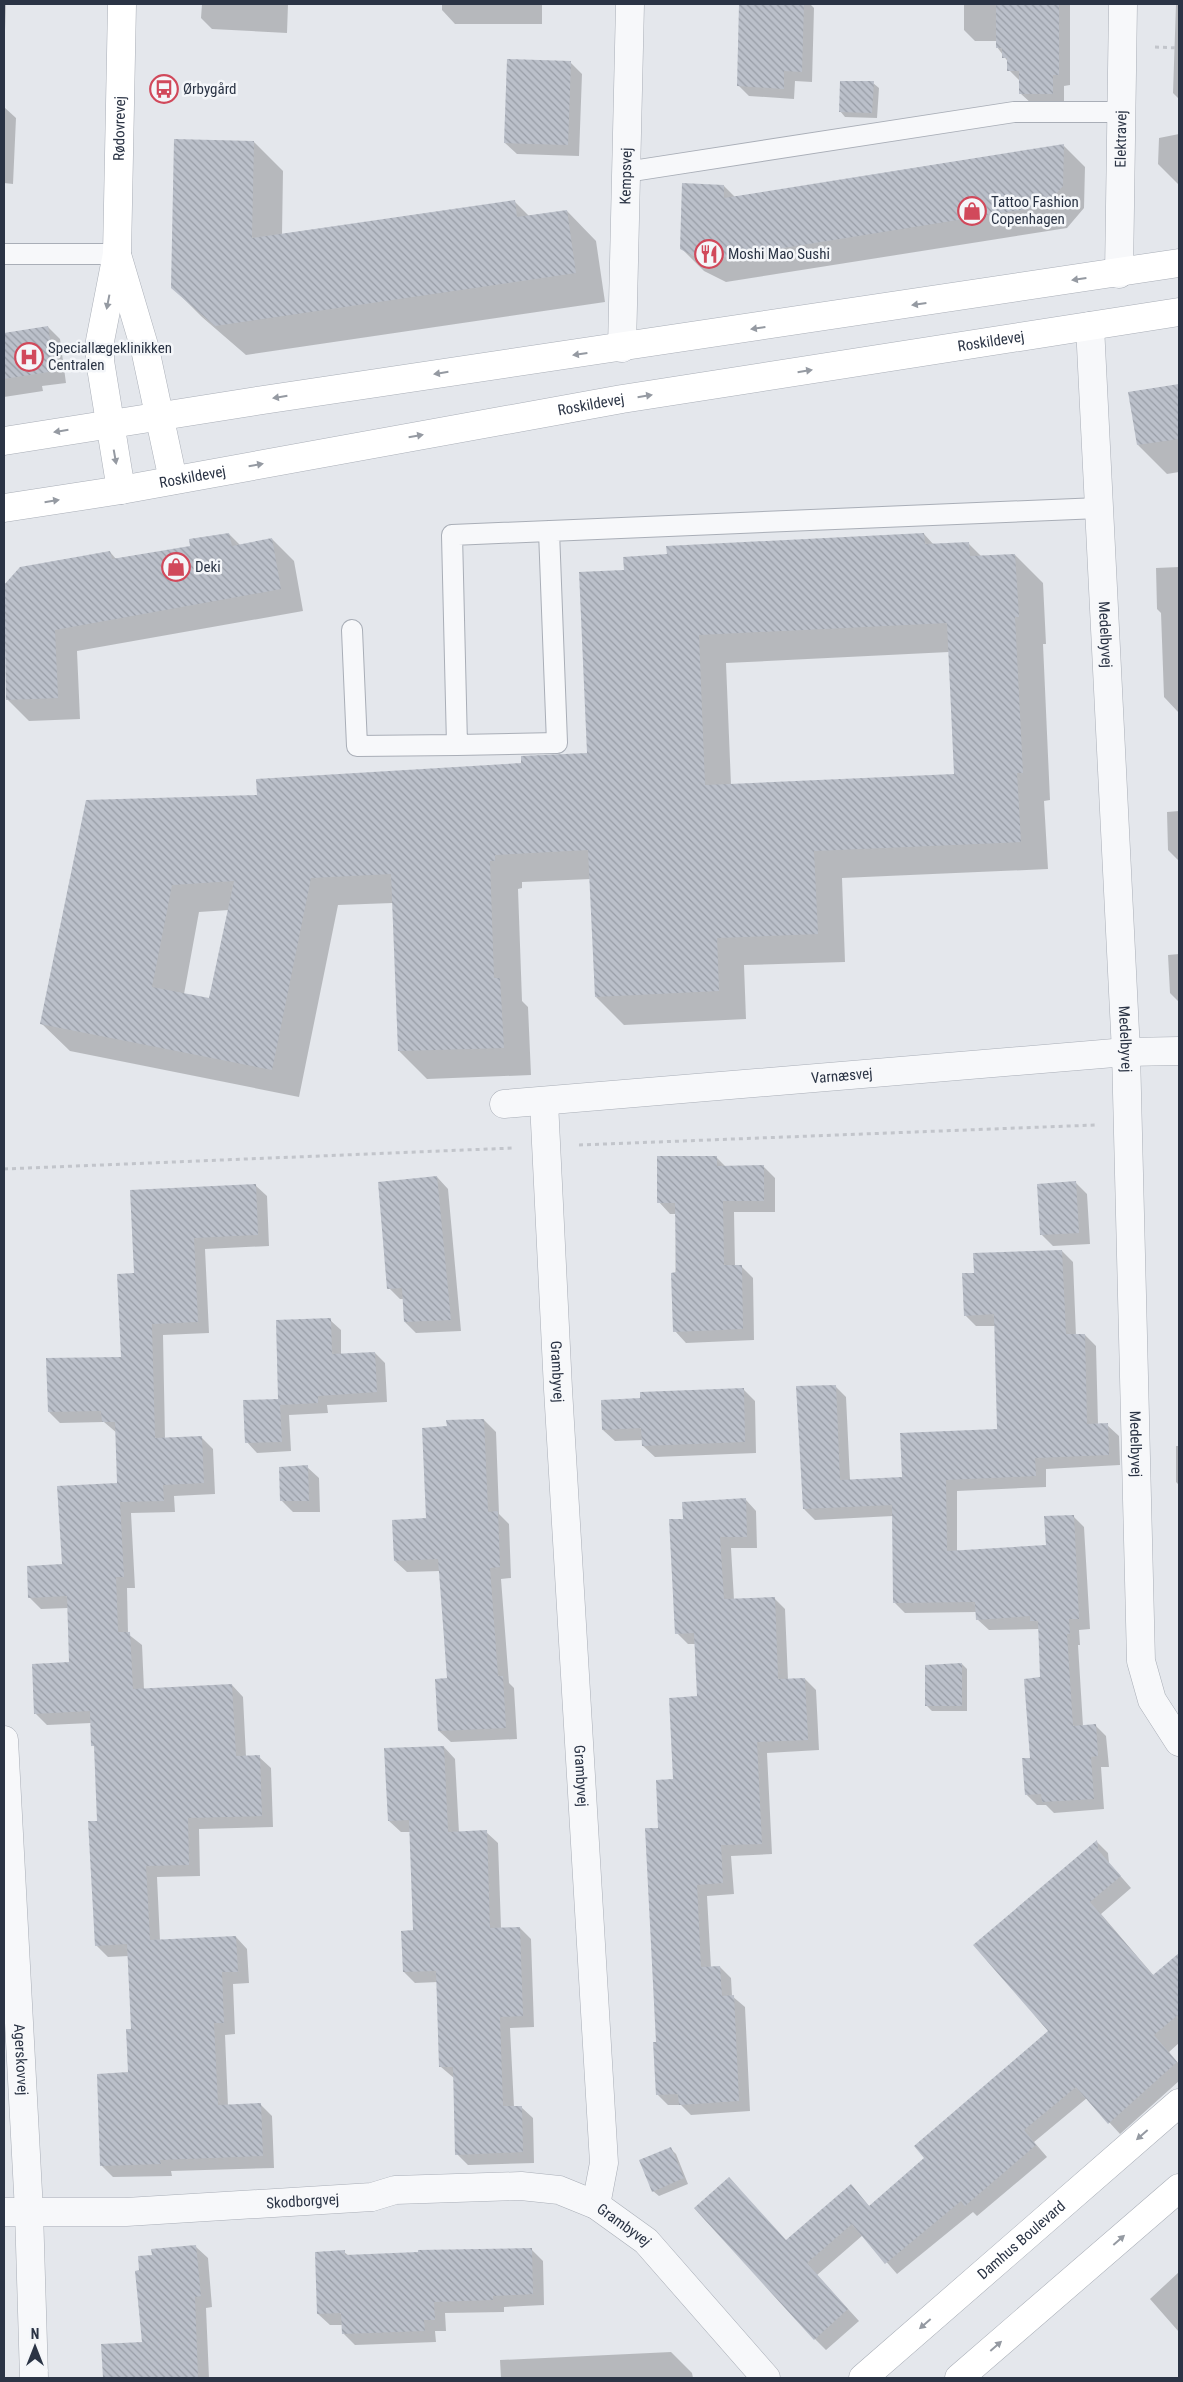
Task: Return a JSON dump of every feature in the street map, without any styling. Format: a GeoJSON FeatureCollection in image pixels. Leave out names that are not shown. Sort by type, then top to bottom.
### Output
{"type":"FeatureCollection","features":[{"type":"Feature","properties":{"kind":"main road","name":"Rødovrevej"},"geometry":{"type":"LineString","coordinates":[[121,490],[100,361],[100,341],[117,254],[122,4]]}},
{"type":"Feature","properties":{"kind":"main road","name":"Rødovrevej"},"geometry":{"type":"LineString","coordinates":[[117,254],[146,349],[174,480]]}},
{"type":"Feature","properties":{"kind":"main road"},"geometry":{"type":"LineString","coordinates":[[4,441],[159,416],[1179,264]]}},
{"type":"Feature","properties":{"kind":"main road","name":"Roskildevej"},"geometry":{"type":"LineString","coordinates":[[4,508],[121,490],[622,399],[1179,312]]}},
{"type":"Feature","properties":{"kind":"main road","name":"Damhus Boulevard"},"geometry":{"type":"LineString","coordinates":[[863,2378],[1179,2103]]}},
{"type":"Feature","properties":{"kind":"main road"},"geometry":{"type":"LineString","coordinates":[[959,2378],[1179,2188]]}},
{"type":"Feature","properties":{"kind":"street","name":"Kempsvej"},"geometry":{"type":"LineString","coordinates":[[622,348],[630,4]]}},
{"type":"Feature","properties":{"kind":"street","name":"Elektravej"},"geometry":{"type":"LineString","coordinates":[[1119,274],[1123,4]]}},
{"type":"Feature","properties":{"kind":"street","name":"Medelbyvej"},"geometry":{"type":"LineString","coordinates":[[1090,326],[1126,1052],[1141,1661],[1152,1700],[1179,1742]]}},
{"type":"Feature","properties":{"kind":"street","name":"Varnæsvej"},"geometry":{"type":"LineString","coordinates":[[504,1104],[1126,1052],[1179,1051]]}},
{"type":"Feature","properties":{"kind":"street","name":"Grambyvej"},"geometry":{"type":"LineString","coordinates":[[544,1102],[559,1399],[604,2163],[596,2205],[646,2240],[766,2378]]}},
{"type":"Feature","properties":{"kind":"street","name":"Agerskovvej"},"geometry":{"type":"LineString","coordinates":[[4,1740],[16,2212],[34,2378]]}},
{"type":"Feature","properties":{"kind":"street","name":"Skodborgvej"},"geometry":{"type":"LineString","coordinates":[[16,2212],[126,2212],[372,2197],[395,2190],[485,2186],[521,2186],[559,2190],[596,2205]]}},
{"type":"Feature","properties":{"kind":"lane"},"geometry":{"type":"LineString","coordinates":[[626,172],[1014,112],[1122,112]]}},
{"type":"Feature","properties":{"kind":"lane"},"geometry":{"type":"LineString","coordinates":[[4,254],[117,254]]}},
{"type":"Feature","properties":{"kind":"lane"},"geometry":{"type":"LineString","coordinates":[[457,745],[452,535],[1099,508]]}},
{"type":"Feature","properties":{"kind":"lane"},"geometry":{"type":"LineString","coordinates":[[352,630],[356,746],[557,743],[549,531]]}},
{"type":"Feature","properties":{"kind":"building"},"geometry":{"type":"Polygon","coordinates":[[[739,4],[804,4],[802,72],[784,71],[784,89],[737,86],[739,4]]]}},
{"type":"Feature","properties":{"kind":"building"},"geometry":{"type":"Polygon","coordinates":[[[996,4],[1059,4],[1059,75],[1053,75],[1053,94],[1019,94],[1019,71],[1007,71],[1007,58],[1002,58],[1002,48],[996,48],[996,4]]]}},
{"type":"Feature","properties":{"kind":"building"},"geometry":{"type":"Polygon","coordinates":[[[507,59],[571,61],[568,145],[504,143],[507,59]]]}},
{"type":"Feature","properties":{"kind":"building"},"geometry":{"type":"Polygon","coordinates":[[[840,81],[874,81],[872,113],[839,112],[840,81]]]}},
{"type":"Feature","properties":{"kind":"building"},"geometry":{"type":"Polygon","coordinates":[[[174,139],[254,141],[252,238],[515,200],[517,217],[567,210],[576,273],[215,326],[171,288],[174,139]]]}},
{"type":"Feature","properties":{"kind":"building"},"geometry":{"type":"Polygon","coordinates":[[[1064,144],[1063,186],[1045,206],[703,261],[680,249],[682,183],[724,185],[724,198],[1064,144]]]}},
{"type":"Feature","properties":{"kind":"building"},"geometry":{"type":"Polygon","coordinates":[[[48,326],[55,371],[4,379],[4,333],[48,326]]]}},
{"type":"Feature","properties":{"kind":"building"},"geometry":{"type":"Polygon","coordinates":[[[1179,384],[1179,439],[1137,445],[1128,392],[1179,384]]]}},
{"type":"Feature","properties":{"kind":"building"},"geometry":{"type":"Polygon","coordinates":[[[229,533],[232,546],[272,538],[281,589],[55,630],[58,698],[6,700],[4,585],[20,567],[110,551],[112,559],[190,546],[189,539],[229,533]]]}},
{"type":"Feature","properties":{"kind":"building"},"geometry":{"type":"Polygon","coordinates":[[[924,533],[925,544],[969,542],[970,556],[1015,554],[1019,617],[1015,617],[1023,773],[1017,773],[1021,842],[814,851],[818,934],[717,938],[719,991],[595,997],[588,850],[495,855],[495,861],[490,861],[494,978],[500,978],[504,1048],[398,1051],[391,874],[311,878],[272,1070],[40,1024],[86,800],[257,795],[256,779],[521,763],[521,756],[587,753],[579,572],[624,570],[623,557],[667,554],[666,546],[924,533]],[[947,623],[699,635],[705,785],[954,774],[947,623]],[[234,881],[172,885],[152,987],[209,998],[234,881]]]}},
{"type":"Feature","properties":{"kind":"building"},"geometry":{"type":"Polygon","coordinates":[[[657,1156],[717,1156],[717,1166],[764,1165],[764,1201],[723,1201],[724,1265],[742,1265],[743,1329],[673,1332],[671,1273],[676,1272],[675,1203],[657,1203],[657,1156]]]}},
{"type":"Feature","properties":{"kind":"building"},"geometry":{"type":"Polygon","coordinates":[[[437,1176],[451,1320],[404,1322],[402,1288],[387,1289],[378,1182],[437,1176]]]}},
{"type":"Feature","properties":{"kind":"building"},"geometry":{"type":"Polygon","coordinates":[[[1076,1181],[1079,1233],[1040,1235],[1037,1184],[1076,1181]]]}},
{"type":"Feature","properties":{"kind":"building"},"geometry":{"type":"Polygon","coordinates":[[[256,1184],[258,1235],[194,1238],[198,1322],[152,1324],[155,1438],[202,1436],[204,1483],[163,1485],[164,1501],[120,1502],[124,1577],[116,1577],[118,1632],[130,1632],[133,1689],[232,1684],[236,1756],[260,1755],[262,1816],[188,1818],[189,1865],[146,1866],[150,1940],[236,1936],[238,1972],[222,1972],[224,2023],[214,2023],[218,2105],[261,2103],[263,2156],[160,2160],[161,2164],[100,2166],[97,2074],[128,2072],[126,2029],[131,2029],[127,1944],[95,1946],[88,1821],[97,1821],[94,1746],[91,1746],[90,1711],[34,1714],[32,1664],[69,1662],[67,1596],[28,1598],[27,1566],[62,1564],[57,1486],[117,1483],[115,1422],[102,1422],[101,1411],[48,1412],[46,1358],[121,1357],[117,1274],[134,1273],[130,1190],[256,1184]]]}},
{"type":"Feature","properties":{"kind":"building"},"geometry":{"type":"Polygon","coordinates":[[[1062,1250],[1066,1334],[1085,1334],[1087,1424],[1108,1423],[1109,1455],[1035,1458],[1036,1476],[946,1480],[947,1551],[1046,1545],[1044,1516],[1074,1515],[1079,1619],[1069,1619],[1070,1634],[1067,1634],[1073,1726],[1096,1724],[1098,1756],[1091,1757],[1094,1799],[1042,1802],[1041,1794],[1025,1795],[1022,1758],[1030,1758],[1024,1679],[1040,1677],[1038,1621],[1030,1621],[1030,1616],[976,1620],[975,1602],[893,1603],[892,1505],[803,1509],[796,1386],[836,1385],[840,1480],[902,1477],[900,1433],[997,1429],[994,1314],[964,1316],[962,1273],[974,1273],[973,1253],[1062,1250]]]}},
{"type":"Feature","properties":{"kind":"building"},"geometry":{"type":"Polygon","coordinates":[[[331,1318],[332,1354],[375,1352],[377,1392],[318,1396],[318,1403],[280,1405],[282,1442],[245,1443],[243,1400],[278,1399],[276,1320],[331,1318]]]}},
{"type":"Feature","properties":{"kind":"building"},"geometry":{"type":"Polygon","coordinates":[[[744,1388],[745,1442],[642,1446],[641,1428],[602,1430],[601,1400],[640,1398],[640,1392],[744,1388]]]}},
{"type":"Feature","properties":{"kind":"building"},"geometry":{"type":"Polygon","coordinates":[[[484,1419],[488,1512],[498,1511],[500,1567],[490,1568],[498,1676],[503,1676],[506,1728],[438,1731],[435,1679],[447,1678],[438,1559],[394,1561],[392,1520],[426,1518],[422,1428],[447,1426],[446,1420],[484,1419]]]}},
{"type":"Feature","properties":{"kind":"building"},"geometry":{"type":"Polygon","coordinates":[[[308,1465],[309,1501],[280,1501],[279,1467],[308,1465]]]}},
{"type":"Feature","properties":{"kind":"building"},"geometry":{"type":"Polygon","coordinates":[[[746,1498],[747,1537],[720,1537],[724,1599],[775,1597],[778,1679],[805,1678],[808,1740],[757,1742],[762,1844],[721,1845],[723,1883],[697,1885],[701,1967],[720,1966],[722,1996],[734,1995],[739,2101],[679,2105],[678,2094],[656,2095],[653,2042],[656,2042],[645,1828],[658,1828],[656,1780],[673,1779],[669,1698],[697,1696],[694,1633],[675,1634],[669,1519],[683,1519],[682,1502],[746,1498]]]}},
{"type":"Feature","properties":{"kind":"building"},"geometry":{"type":"Polygon","coordinates":[[[962,1663],[962,1706],[925,1706],[925,1665],[962,1663]]]}},
{"type":"Feature","properties":{"kind":"building"},"geometry":{"type":"Polygon","coordinates":[[[444,1746],[448,1832],[487,1830],[490,1928],[520,1927],[523,2016],[500,2017],[503,2106],[522,2106],[523,2152],[455,2155],[453,2067],[439,2067],[436,1971],[403,1972],[401,1931],[413,1930],[409,1820],[388,1821],[384,1748],[444,1746]]]}},
{"type":"Feature","properties":{"kind":"building"},"geometry":{"type":"Polygon","coordinates":[[[1097,1840],[1098,1850],[1121,1876],[1090,1902],[1153,1975],[1179,1953],[1179,2014],[1154,2035],[1177,2062],[1108,2124],[1076,2087],[1024,2130],[1036,2145],[965,2206],[961,2201],[885,2264],[852,2224],[807,2263],[848,2309],[814,2340],[694,2208],[729,2177],[786,2240],[851,2184],[869,2206],[924,2158],[914,2146],[1048,2031],[973,1945],[1097,1840]]]}},
{"type":"Feature","properties":{"kind":"building"},"geometry":{"type":"Polygon","coordinates":[[[671,2147],[684,2178],[652,2192],[639,2160],[671,2147]]]}},
{"type":"Feature","properties":{"kind":"building"},"geometry":{"type":"Polygon","coordinates":[[[196,2245],[201,2296],[195,2297],[198,2378],[103,2378],[101,2344],[142,2342],[135,2271],[139,2270],[138,2256],[152,2255],[151,2249],[196,2245]]]}},
{"type":"Feature","properties":{"kind":"building"},"geometry":{"type":"Polygon","coordinates":[[[532,2248],[533,2294],[493,2296],[493,2300],[434,2302],[435,2320],[424,2320],[425,2331],[342,2334],[341,2313],[317,2314],[315,2252],[345,2250],[345,2255],[418,2252],[418,2250],[532,2248]]]}},
{"type":"Feature","properties":{"kind":"place","name":"Ørbygård"},"geometry":{"type":"Point","coordinates":[164,89]}},
{"type":"Feature","properties":{"kind":"place","name":"Tattoo Fashion Copenhagen"},"geometry":{"type":"Point","coordinates":[972,211]}},
{"type":"Feature","properties":{"kind":"place","name":"Moshi Mao Sushi"},"geometry":{"type":"Point","coordinates":[709,254]}},
{"type":"Feature","properties":{"kind":"place","name":"Speciallægeklinikken Centralen"},"geometry":{"type":"Point","coordinates":[29,357]}},
{"type":"Feature","properties":{"kind":"place","name":"Deki"},"geometry":{"type":"Point","coordinates":[176,567]}}]}
